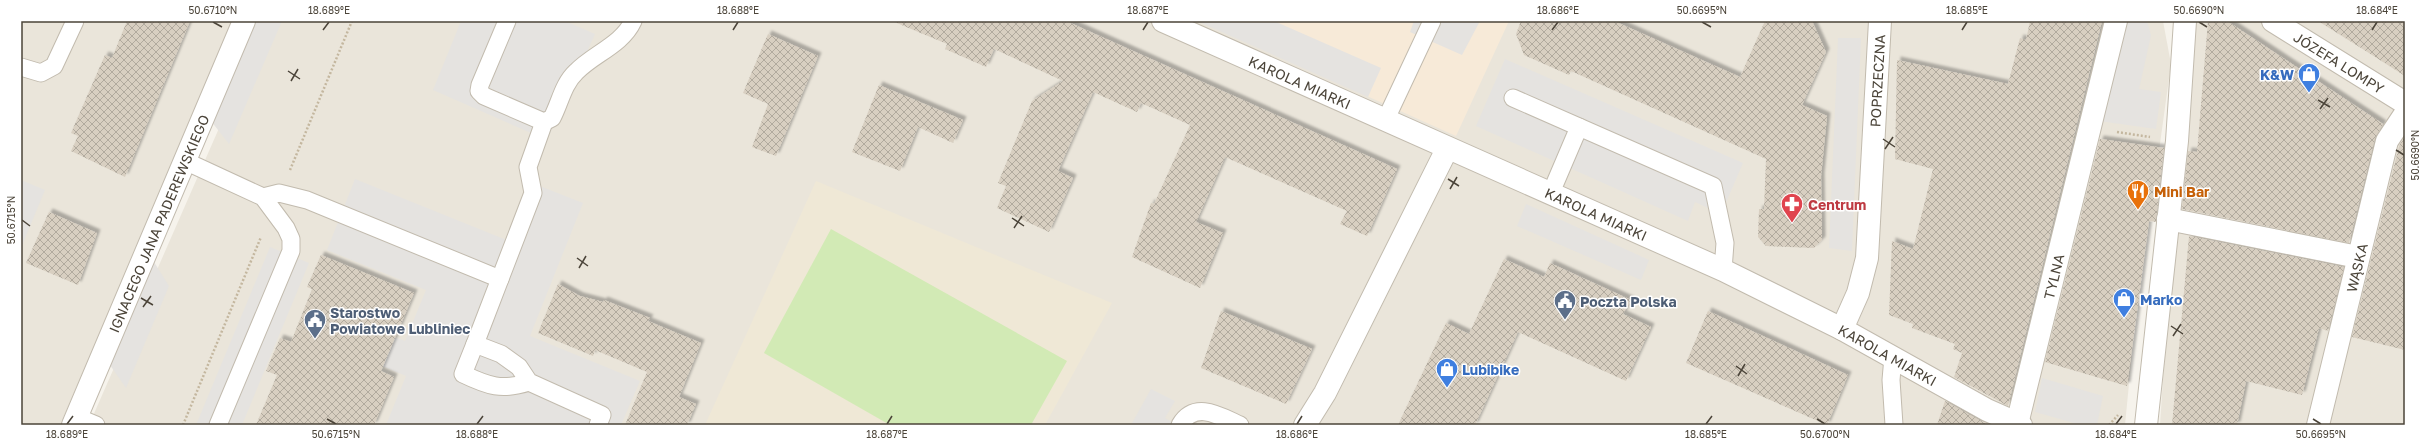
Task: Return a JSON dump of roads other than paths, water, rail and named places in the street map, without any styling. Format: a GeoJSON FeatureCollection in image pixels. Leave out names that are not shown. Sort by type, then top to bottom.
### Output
{"type":"FeatureCollection","features":[{"type":"Feature","properties":{"kind":"street","name":"IGNACEGO JANA PADEREWSKIEGO"},"geometry":{"type":"LineString","coordinates":[[75,421],[244,21]]}},
{"type":"Feature","properties":{"kind":"street","name":"KAROLA MIARKI"},"geometry":{"type":"LineString","coordinates":[[1163,21],[1550,195],[1722,270],[1842,329],[1986,410],[2019,424]]}},
{"type":"Feature","properties":{"kind":"street","name":"POPRZECZNA"},"geometry":{"type":"LineString","coordinates":[[1842,329],[1858,294],[1866,258],[1880,21]]}},
{"type":"Feature","properties":{"kind":"street","name":"TYLNA"},"geometry":{"type":"LineString","coordinates":[[2019,424],[2088,128],[2116,21]]}},
{"type":"Feature","properties":{"kind":"street","name":"JÓZEFA LOMPY"},"geometry":{"type":"LineString","coordinates":[[2273,21],[2405,103]]}},
{"type":"Feature","properties":{"kind":"street"},"geometry":{"type":"LineString","coordinates":[[2146,425],[2176,141],[2182,27]]}},
{"type":"Feature","properties":{"kind":"street","name":"WĄSKA"},"geometry":{"type":"LineString","coordinates":[[2318,425],[2386,141],[2405,114]]}},
{"type":"Feature","properties":{"kind":"street"},"geometry":{"type":"LineString","coordinates":[[1305,425],[1325,393],[1447,149]]}},
{"type":"Feature","properties":{"kind":"street"},"geometry":{"type":"LineString","coordinates":[[2168,219],[2358,258]]}},
{"type":"Feature","properties":{"kind":"lane"},"geometry":{"type":"LineString","coordinates":[[21,67],[41,73],[54,66],[75,21]]}},
{"type":"Feature","properties":{"kind":"lane"},"geometry":{"type":"LineString","coordinates":[[507,21],[480,85],[480,91],[484,96],[544,122]]}},
{"type":"Feature","properties":{"kind":"lane"},"geometry":{"type":"LineString","coordinates":[[529,382],[512,387],[488,385],[463,374],[533,193],[528,167],[544,122],[552,118],[569,79],[576,71],[620,38],[633,21]]}},
{"type":"Feature","properties":{"kind":"lane"},"geometry":{"type":"LineString","coordinates":[[1385,121],[1432,21]]}},
{"type":"Feature","properties":{"kind":"lane"},"geometry":{"type":"LineString","coordinates":[[1513,98],[1713,186],[1725,243],[1722,270]]}},
{"type":"Feature","properties":{"kind":"lane"},"geometry":{"type":"LineString","coordinates":[[1550,195],[1579,127]]}},
{"type":"Feature","properties":{"kind":"lane"},"geometry":{"type":"LineString","coordinates":[[185,162],[263,197],[286,228],[291,239],[291,251],[218,425]]}},
{"type":"Feature","properties":{"kind":"lane"},"geometry":{"type":"LineString","coordinates":[[263,197],[279,193],[307,200],[500,279]]}},
{"type":"Feature","properties":{"kind":"lane"},"geometry":{"type":"LineString","coordinates":[[475,344],[501,354],[519,367],[529,382],[602,414],[598,425]]}},
{"type":"Feature","properties":{"kind":"lane"},"geometry":{"type":"LineString","coordinates":[[1893,357],[1891,380],[1894,425]]}},
{"type":"Feature","properties":{"kind":"lane"},"geometry":{"type":"LineString","coordinates":[[1180,425],[1185,417],[1199,410],[1216,413],[1240,425]]}},
{"type":"Feature","properties":{"kind":"lane"},"geometry":{"type":"LineString","coordinates":[[75,421],[96,425]]}},
{"type":"Feature","properties":{"kind":"place","name":"K&W"},"geometry":{"type":"Point","coordinates":[2309,94]}},
{"type":"Feature","properties":{"kind":"place","name":"Mini Bar"},"geometry":{"type":"Point","coordinates":[2138,210]}},
{"type":"Feature","properties":{"kind":"place","name":"Centrum"},"geometry":{"type":"Point","coordinates":[1792,224]}},
{"type":"Feature","properties":{"kind":"place","name":"Marko"},"geometry":{"type":"Point","coordinates":[2124,318]}},
{"type":"Feature","properties":{"kind":"place","name":"Poczta Polska"},"geometry":{"type":"Point","coordinates":[1565,320]}},
{"type":"Feature","properties":{"kind":"place","name":"Starostwo Powiatowe Lubliniec"},"geometry":{"type":"Point","coordinates":[315,340]}},
{"type":"Feature","properties":{"kind":"place","name":"Lubibike"},"geometry":{"type":"Point","coordinates":[1447,388]}}]}
